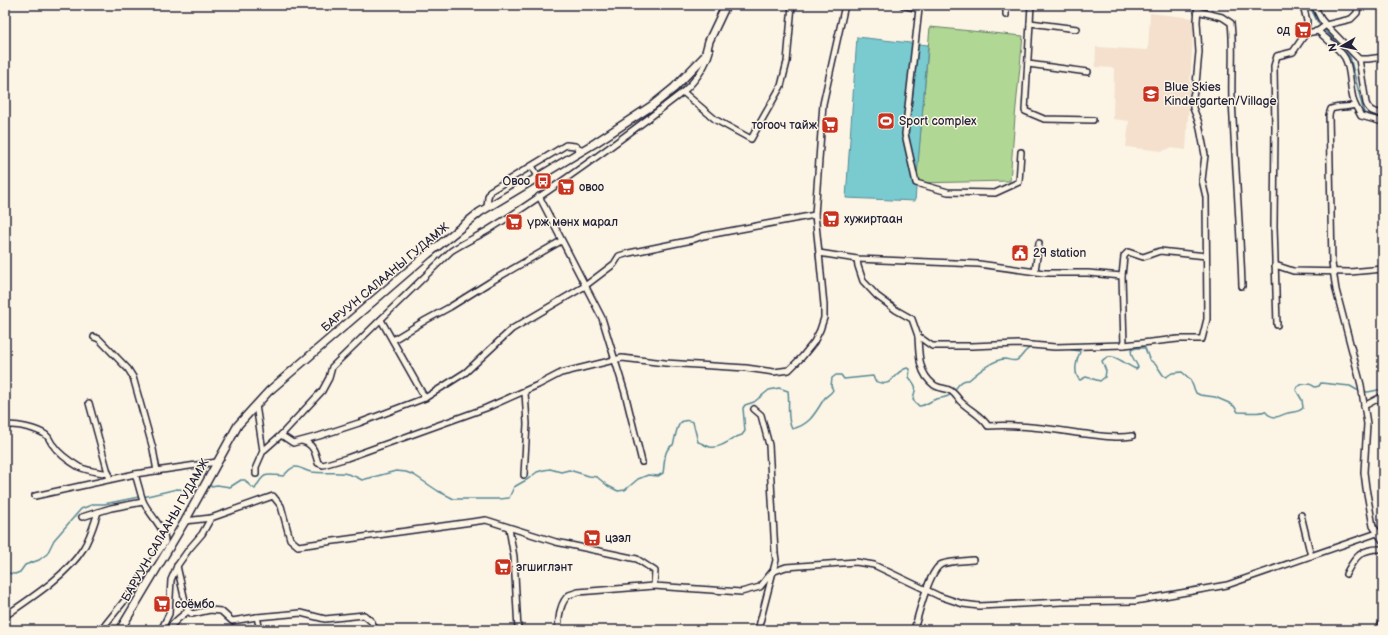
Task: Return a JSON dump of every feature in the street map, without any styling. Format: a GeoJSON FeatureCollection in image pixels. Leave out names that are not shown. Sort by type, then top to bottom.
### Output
{"type":"FeatureCollection","features":[{"type":"Feature","properties":{"kind":"main road","name":"БАРУУН САЛААНЫ ГУДАМЖ"},"geometry":{"type":"LineString","coordinates":[[120,630],[185,521],[238,425],[269,391],[428,254],[480,212],[539,178],[583,150],[653,105],[674,88],[705,56],[709,41],[726,5]]}},
{"type":"Feature","properties":{"kind":"street"},"geometry":{"type":"LineString","coordinates":[[684,92],[716,120],[751,139],[781,86],[787,62],[792,5]]}},
{"type":"Feature","properties":{"kind":"street"},"geometry":{"type":"LineString","coordinates":[[302,441],[313,447],[320,465],[347,458],[486,408],[525,392],[561,373],[622,358],[642,359],[665,363],[746,368],[774,372],[789,370],[814,342],[824,318],[815,215],[823,104],[845,5]]}},
{"type":"Feature","properties":{"kind":"street"},"geometry":{"type":"LineString","coordinates":[[903,5],[918,9],[906,134],[916,183],[948,192],[995,193],[1019,182],[1021,152]]}},
{"type":"Feature","properties":{"kind":"street"},"geometry":{"type":"LineString","coordinates":[[1006,5],[1006,15]]}},
{"type":"Feature","properties":{"kind":"street"},"geometry":{"type":"LineString","coordinates":[[1031,5],[1025,111],[1044,119],[1093,120]]}},
{"type":"Feature","properties":{"kind":"street"},"geometry":{"type":"LineString","coordinates":[[918,336],[932,346],[1019,344],[1055,347],[1124,346],[1178,339],[1202,339],[1207,320],[1206,197],[1202,180],[1205,155],[1199,123],[1193,108],[1193,96],[1196,84],[1199,52],[1198,5]]}},
{"type":"Feature","properties":{"kind":"street"},"geometry":{"type":"LineString","coordinates":[[1277,325],[1274,226],[1274,66],[1277,56],[1293,52],[1306,33],[1308,21],[1303,5]]}},
{"type":"Feature","properties":{"kind":"street"},"geometry":{"type":"LineString","coordinates":[[1314,5],[1321,18],[1322,28],[1346,59],[1352,86],[1352,97],[1360,116],[1383,122]]}},
{"type":"Feature","properties":{"kind":"street"},"geometry":{"type":"LineString","coordinates":[[1306,33],[1351,19],[1357,13],[1358,5]]}},
{"type":"Feature","properties":{"kind":"street"},"geometry":{"type":"LineString","coordinates":[[1197,11],[1222,17],[1231,23],[1232,84],[1242,286]]}},
{"type":"Feature","properties":{"kind":"street"},"geometry":{"type":"LineString","coordinates":[[1030,24],[1077,29]]}},
{"type":"Feature","properties":{"kind":"street"},"geometry":{"type":"LineString","coordinates":[[256,474],[256,467],[263,451],[281,435],[322,391],[329,378],[332,367],[451,251],[461,244],[489,230],[607,150],[684,92],[707,62],[716,26]]}},
{"type":"Feature","properties":{"kind":"street"},"geometry":{"type":"LineString","coordinates":[[1322,28],[1359,59],[1383,57]]}},
{"type":"Feature","properties":{"kind":"street"},"geometry":{"type":"LineString","coordinates":[[1359,59],[1368,108],[1372,111],[1383,114]]}},
{"type":"Feature","properties":{"kind":"street"},"geometry":{"type":"LineString","coordinates":[[1028,64],[1088,72]]}},
{"type":"Feature","properties":{"kind":"street"},"geometry":{"type":"LineString","coordinates":[[1355,105],[1331,109],[1329,115],[1333,272],[1336,290],[1361,387],[1367,424],[1364,472],[1373,526],[1380,532],[1383,541]]}},
{"type":"Feature","properties":{"kind":"street"},"geometry":{"type":"LineString","coordinates":[[487,208],[490,191],[566,145],[575,146],[583,150]]}},
{"type":"Feature","properties":{"kind":"street"},"geometry":{"type":"LineString","coordinates":[[532,166],[539,178]]}},
{"type":"Feature","properties":{"kind":"street"},"geometry":{"type":"LineString","coordinates":[[539,196],[602,318],[616,360],[642,462]]}},
{"type":"Feature","properties":{"kind":"street"},"geometry":{"type":"LineString","coordinates":[[281,435],[293,443],[302,441],[359,423],[424,398],[466,372],[512,329],[585,286],[614,264],[619,256],[629,252],[703,236],[815,215]]}},
{"type":"Feature","properties":{"kind":"street"},"geometry":{"type":"LineString","coordinates":[[393,340],[426,320],[450,308],[490,282],[561,240]]}},
{"type":"Feature","properties":{"kind":"street"},"geometry":{"type":"LineString","coordinates":[[1035,271],[1038,243]]}},
{"type":"Feature","properties":{"kind":"street"},"geometry":{"type":"LineString","coordinates":[[1124,346],[1122,276],[1124,256],[1128,252],[1143,257],[1160,251],[1206,256]]}},
{"type":"Feature","properties":{"kind":"street"},"geometry":{"type":"LineString","coordinates":[[819,253],[857,259],[979,264],[1035,271],[1122,276]]}},
{"type":"Feature","properties":{"kind":"street"},"geometry":{"type":"LineString","coordinates":[[857,259],[863,281],[876,296],[912,319],[918,336],[920,366],[934,385],[949,390],[955,394],[961,401],[983,419],[988,426],[1002,425],[1053,429],[1119,438],[1132,436]]}},
{"type":"Feature","properties":{"kind":"street"},"geometry":{"type":"LineString","coordinates":[[1275,264],[1293,272],[1333,272],[1383,269]]}},
{"type":"Feature","properties":{"kind":"street"},"geometry":{"type":"LineString","coordinates":[[381,320],[424,398]]}},
{"type":"Feature","properties":{"kind":"street"},"geometry":{"type":"LineString","coordinates":[[94,337],[99,339],[124,365],[133,377],[153,449],[156,471]]}},
{"type":"Feature","properties":{"kind":"street"},"geometry":{"type":"LineString","coordinates":[[524,474],[526,424],[525,392]]}},
{"type":"Feature","properties":{"kind":"street"},"geometry":{"type":"LineString","coordinates":[[1364,406],[1383,396]]}},
{"type":"Feature","properties":{"kind":"street"},"geometry":{"type":"LineString","coordinates":[[89,403],[109,477]]}},
{"type":"Feature","properties":{"kind":"street"},"geometry":{"type":"LineString","coordinates":[[256,406],[263,451]]}},
{"type":"Feature","properties":{"kind":"street"},"geometry":{"type":"LineString","coordinates":[[754,408],[761,415],[769,445],[776,560],[759,627],[763,630]]}},
{"type":"Feature","properties":{"kind":"street"},"geometry":{"type":"LineString","coordinates":[[5,426],[17,424],[44,434],[49,438],[58,452],[80,468],[109,477]]}},
{"type":"Feature","properties":{"kind":"street"},"geometry":{"type":"LineString","coordinates":[[34,496],[109,477],[217,462]]}},
{"type":"Feature","properties":{"kind":"street"},"geometry":{"type":"LineString","coordinates":[[101,630],[133,590],[165,542],[165,538],[161,530],[144,502],[135,474]]}},
{"type":"Feature","properties":{"kind":"street"},"geometry":{"type":"LineString","coordinates":[[185,521],[211,518],[274,496],[281,506],[290,540],[298,546],[486,520],[556,542],[637,559],[655,571],[654,586]]}},
{"type":"Feature","properties":{"kind":"street"},"geometry":{"type":"LineString","coordinates":[[82,517],[111,508],[144,502]]}},
{"type":"Feature","properties":{"kind":"street"},"geometry":{"type":"LineString","coordinates":[[5,616],[53,581],[76,560],[84,548],[98,512]]}},
{"type":"Feature","properties":{"kind":"street"},"geometry":{"type":"LineString","coordinates":[[1301,515],[1311,556]]}},
{"type":"Feature","properties":{"kind":"street"},"geometry":{"type":"LineString","coordinates":[[161,630],[169,614],[171,580],[177,566],[202,534],[211,518]]}},
{"type":"Feature","properties":{"kind":"street"},"geometry":{"type":"LineString","coordinates":[[509,528],[514,557],[518,630]]}},
{"type":"Feature","properties":{"kind":"street"},"geometry":{"type":"LineString","coordinates":[[558,630],[560,612],[563,603],[569,595],[578,592],[654,586],[741,592],[760,586],[772,572],[786,567],[827,563],[864,563],[874,565],[926,590],[963,604],[979,606],[1062,602],[1135,601],[1227,585],[1380,532]]}},
{"type":"Feature","properties":{"kind":"street"},"geometry":{"type":"LineString","coordinates":[[1346,574],[1353,561],[1360,553],[1375,549],[1383,549]]}},
{"type":"Feature","properties":{"kind":"street"},"geometry":{"type":"LineString","coordinates":[[914,630],[926,590],[937,568],[941,564],[973,560]]}},
{"type":"Feature","properties":{"kind":"street"},"geometry":{"type":"LineString","coordinates":[[177,566],[188,611],[192,614],[210,610],[221,611],[232,621],[301,613],[325,619],[364,615],[372,622],[375,630]]}},
{"type":"Feature","properties":{"kind":"street"},"geometry":{"type":"LineString","coordinates":[[169,630],[188,611]]}},
{"type":"Feature","properties":{"kind":"street"},"geometry":{"type":"LineString","coordinates":[[257,617],[260,630]]}},
{"type":"Feature","properties":{"kind":"street"},"geometry":{"type":"LineString","coordinates":[[1379,630],[1383,620]]}},
{"type":"Feature","properties":{"kind":"shaded area","name":"Blue Skies Kindergarten/Village"},"geometry":{"type":"Polygon","coordinates":[[[1150,13],[1194,18],[1186,150],[1171,148],[1162,151],[1126,147],[1129,121],[1113,119],[1114,68],[1095,67],[1096,47],[1148,50],[1150,13]]]}},
{"type":"Feature","properties":{"kind":"green space"},"geometry":{"type":"Polygon","coordinates":[[[930,27],[1023,36],[1010,181],[916,183],[930,27]]]}},
{"type":"Feature","properties":{"kind":"water","name":"Sport complex"},"geometry":{"type":"Polygon","coordinates":[[[857,37],[928,45],[915,201],[846,198],[857,37]]]}},
{"type":"Feature","properties":{"kind":"waterway"},"geometry":{"type":"LineString","coordinates":[[1309,5],[1318,23],[1350,57],[1364,113],[1383,118]]}},
{"type":"Feature","properties":{"kind":"waterway"},"geometry":{"type":"LineString","coordinates":[[206,487],[217,485],[230,487],[241,480],[245,480],[255,489],[266,475],[283,476],[290,469],[296,467],[311,472],[348,474],[362,480],[396,471],[406,472],[414,475],[438,491],[454,499],[509,498],[514,487],[537,472],[550,469],[561,472],[569,470],[597,477],[608,486],[618,491],[625,490],[638,479],[648,475],[658,476],[663,473],[666,453],[673,445],[680,423],[687,420],[693,422],[698,442],[710,447],[723,445],[742,435],[745,431],[743,408],[745,405],[754,402],[769,390],[779,388],[788,391],[789,420],[792,429],[803,425],[815,414],[824,399],[833,390],[831,386],[832,378],[836,375],[841,375],[844,379],[873,376],[875,381],[886,383],[901,371],[907,368],[910,369],[909,377],[916,388],[913,400],[921,406],[936,399],[948,396],[962,381],[969,380],[985,367],[995,362],[1004,359],[1014,361],[1017,360],[1031,348],[1056,349]]}},
{"type":"Feature","properties":{"kind":"waterway"},"geometry":{"type":"LineString","coordinates":[[1068,349],[1080,352],[1076,363],[1076,374],[1080,380],[1086,377],[1100,381],[1105,377],[1106,371],[1102,361],[1110,357],[1115,357],[1136,369],[1138,367],[1132,356],[1131,350],[1136,348],[1145,348],[1149,359],[1166,377],[1172,373],[1182,372],[1190,379],[1196,393],[1200,395],[1215,397],[1229,403],[1234,406],[1238,412],[1256,413],[1265,411],[1268,415],[1274,417],[1298,411],[1303,408],[1302,400],[1296,390],[1297,387],[1304,384],[1310,384],[1315,387],[1319,386],[1321,383],[1350,386],[1357,390],[1368,392],[1383,389]]}},
{"type":"Feature","properties":{"kind":"waterway"},"geometry":{"type":"LineString","coordinates":[[143,497],[177,489],[190,490],[200,488]]}},
{"type":"Feature","properties":{"kind":"waterway"},"geometry":{"type":"LineString","coordinates":[[5,574],[15,574],[20,572],[25,565],[39,560],[47,554],[54,540],[81,509],[94,504],[104,504],[139,497]]}},
{"type":"Feature","properties":{"kind":"place","name":"од"},"geometry":{"type":"Point","coordinates":[1303,30]}},
{"type":"Feature","properties":{"kind":"place","name":"Blue Skies Kindergarten/Village"},"geometry":{"type":"Point","coordinates":[1151,94]}},
{"type":"Feature","properties":{"kind":"place","name":"Sport complex"},"geometry":{"type":"Point","coordinates":[886,121]}},
{"type":"Feature","properties":{"kind":"place","name":"тогооч тайж"},"geometry":{"type":"Point","coordinates":[830,125]}},
{"type":"Feature","properties":{"kind":"place","name":"Овоо"},"geometry":{"type":"Point","coordinates":[543,181]}},
{"type":"Feature","properties":{"kind":"place","name":"овоо"},"geometry":{"type":"Point","coordinates":[566,187]}},
{"type":"Feature","properties":{"kind":"place","name":"хужиртаан"},"geometry":{"type":"Point","coordinates":[831,219]}},
{"type":"Feature","properties":{"kind":"place","name":"үрж мөнх марал"},"geometry":{"type":"Point","coordinates":[514,222]}},
{"type":"Feature","properties":{"kind":"place","name":"29 station"},"geometry":{"type":"Point","coordinates":[1020,253]}},
{"type":"Feature","properties":{"kind":"place","name":"цээл"},"geometry":{"type":"Point","coordinates":[592,538]}},
{"type":"Feature","properties":{"kind":"place","name":"эгшиглэнт"},"geometry":{"type":"Point","coordinates":[503,567]}},
{"type":"Feature","properties":{"kind":"place","name":"соёмбо"},"geometry":{"type":"Point","coordinates":[162,604]}}]}
